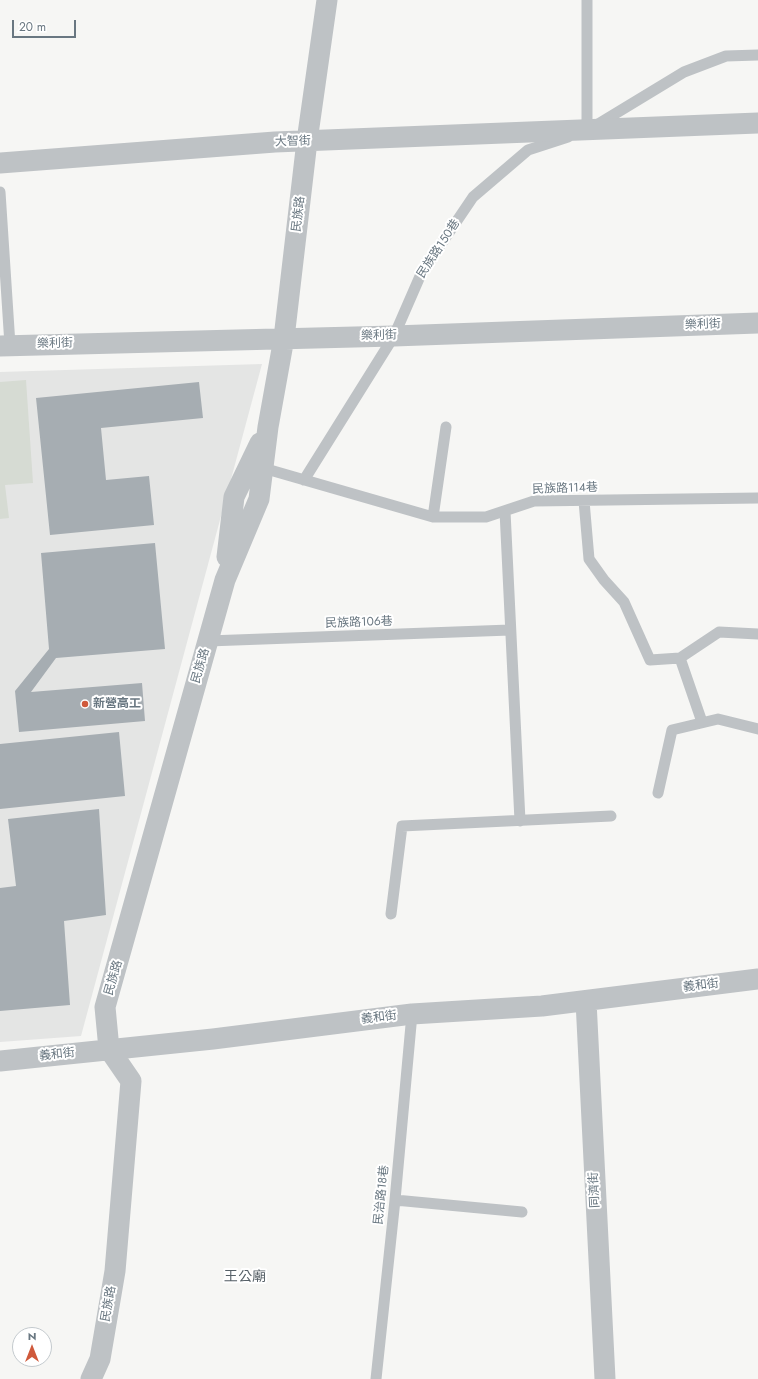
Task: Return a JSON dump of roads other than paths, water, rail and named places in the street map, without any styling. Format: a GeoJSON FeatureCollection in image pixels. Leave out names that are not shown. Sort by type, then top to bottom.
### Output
{"type":"FeatureCollection","features":[{"type":"Feature","properties":{"kind":"street","name":"民族路"},"geometry":{"type":"LineString","coordinates":[[91,1379],[100,1359],[115,1271],[131,1081],[109,1049],[106,1007],[225,580],[259,499],[268,427],[284,338],[327,0]]}},
{"type":"Feature","properties":{"kind":"street","name":"民族路150巷"},"geometry":{"type":"LineString","coordinates":[[587,130],[758,123]]}},
{"type":"Feature","properties":{"kind":"street","name":"大智街"},"geometry":{"type":"LineString","coordinates":[[0,162],[275,142],[587,130]]}},
{"type":"Feature","properties":{"kind":"street","name":"樂利街"},"geometry":{"type":"LineString","coordinates":[[5,346],[394,336],[758,323]]}},
{"type":"Feature","properties":{"kind":"street","name":"民族路"},"geometry":{"type":"LineString","coordinates":[[225,580],[234,497],[268,427]]}},
{"type":"Feature","properties":{"kind":"street","name":"義和街"},"geometry":{"type":"LineString","coordinates":[[0,1061],[212,1039],[412,1014],[542,1006],[758,979]]}},
{"type":"Feature","properties":{"kind":"street","name":"同濟街"},"geometry":{"type":"LineString","coordinates":[[586,1001],[605,1379]]}},
{"type":"Feature","properties":{"kind":"lane"},"geometry":{"type":"LineString","coordinates":[[587,0],[587,130]]}},
{"type":"Feature","properties":{"kind":"lane","name":"民族路150巷"},"geometry":{"type":"LineString","coordinates":[[304,480],[394,336],[421,274],[473,197],[528,150],[587,130],[684,72],[726,56],[758,55]]}},
{"type":"Feature","properties":{"kind":"lane"},"geometry":{"type":"LineString","coordinates":[[0,192],[5,346]]}},
{"type":"Feature","properties":{"kind":"lane"},"geometry":{"type":"LineString","coordinates":[[433,517],[446,427]]}},
{"type":"Feature","properties":{"kind":"lane","name":"民族路114巷"},"geometry":{"type":"LineString","coordinates":[[263,468],[433,517],[486,517],[534,501],[758,498]]}},
{"type":"Feature","properties":{"kind":"lane"},"geometry":{"type":"LineString","coordinates":[[584,501],[589,558],[604,580],[624,602],[650,660],[680,658],[719,632],[758,634]]}},
{"type":"Feature","properties":{"kind":"lane"},"geometry":{"type":"LineString","coordinates":[[505,510],[520,821]]}},
{"type":"Feature","properties":{"kind":"lane","name":"民族路106巷"},"geometry":{"type":"LineString","coordinates":[[208,641],[510,630]]}},
{"type":"Feature","properties":{"kind":"lane"},"geometry":{"type":"LineString","coordinates":[[680,658],[702,722]]}},
{"type":"Feature","properties":{"kind":"lane"},"geometry":{"type":"LineString","coordinates":[[658,793],[672,730],[718,719],[758,729]]}},
{"type":"Feature","properties":{"kind":"lane"},"geometry":{"type":"LineString","coordinates":[[391,914],[402,826],[611,816]]}},
{"type":"Feature","properties":{"kind":"lane","name":"民治路18巷"},"geometry":{"type":"LineString","coordinates":[[376,1379],[396,1200],[412,1014]]}},
{"type":"Feature","properties":{"kind":"lane"},"geometry":{"type":"LineString","coordinates":[[396,1200],[522,1212]]}},
{"type":"Feature","properties":{"kind":"place","name":"新營高工"},"geometry":{"type":"Point","coordinates":[85,704]}},
{"type":"Feature","properties":{"kind":"district","name":"王公廟"},"geometry":{"type":"Point","coordinates":[245,1278]}}]}
